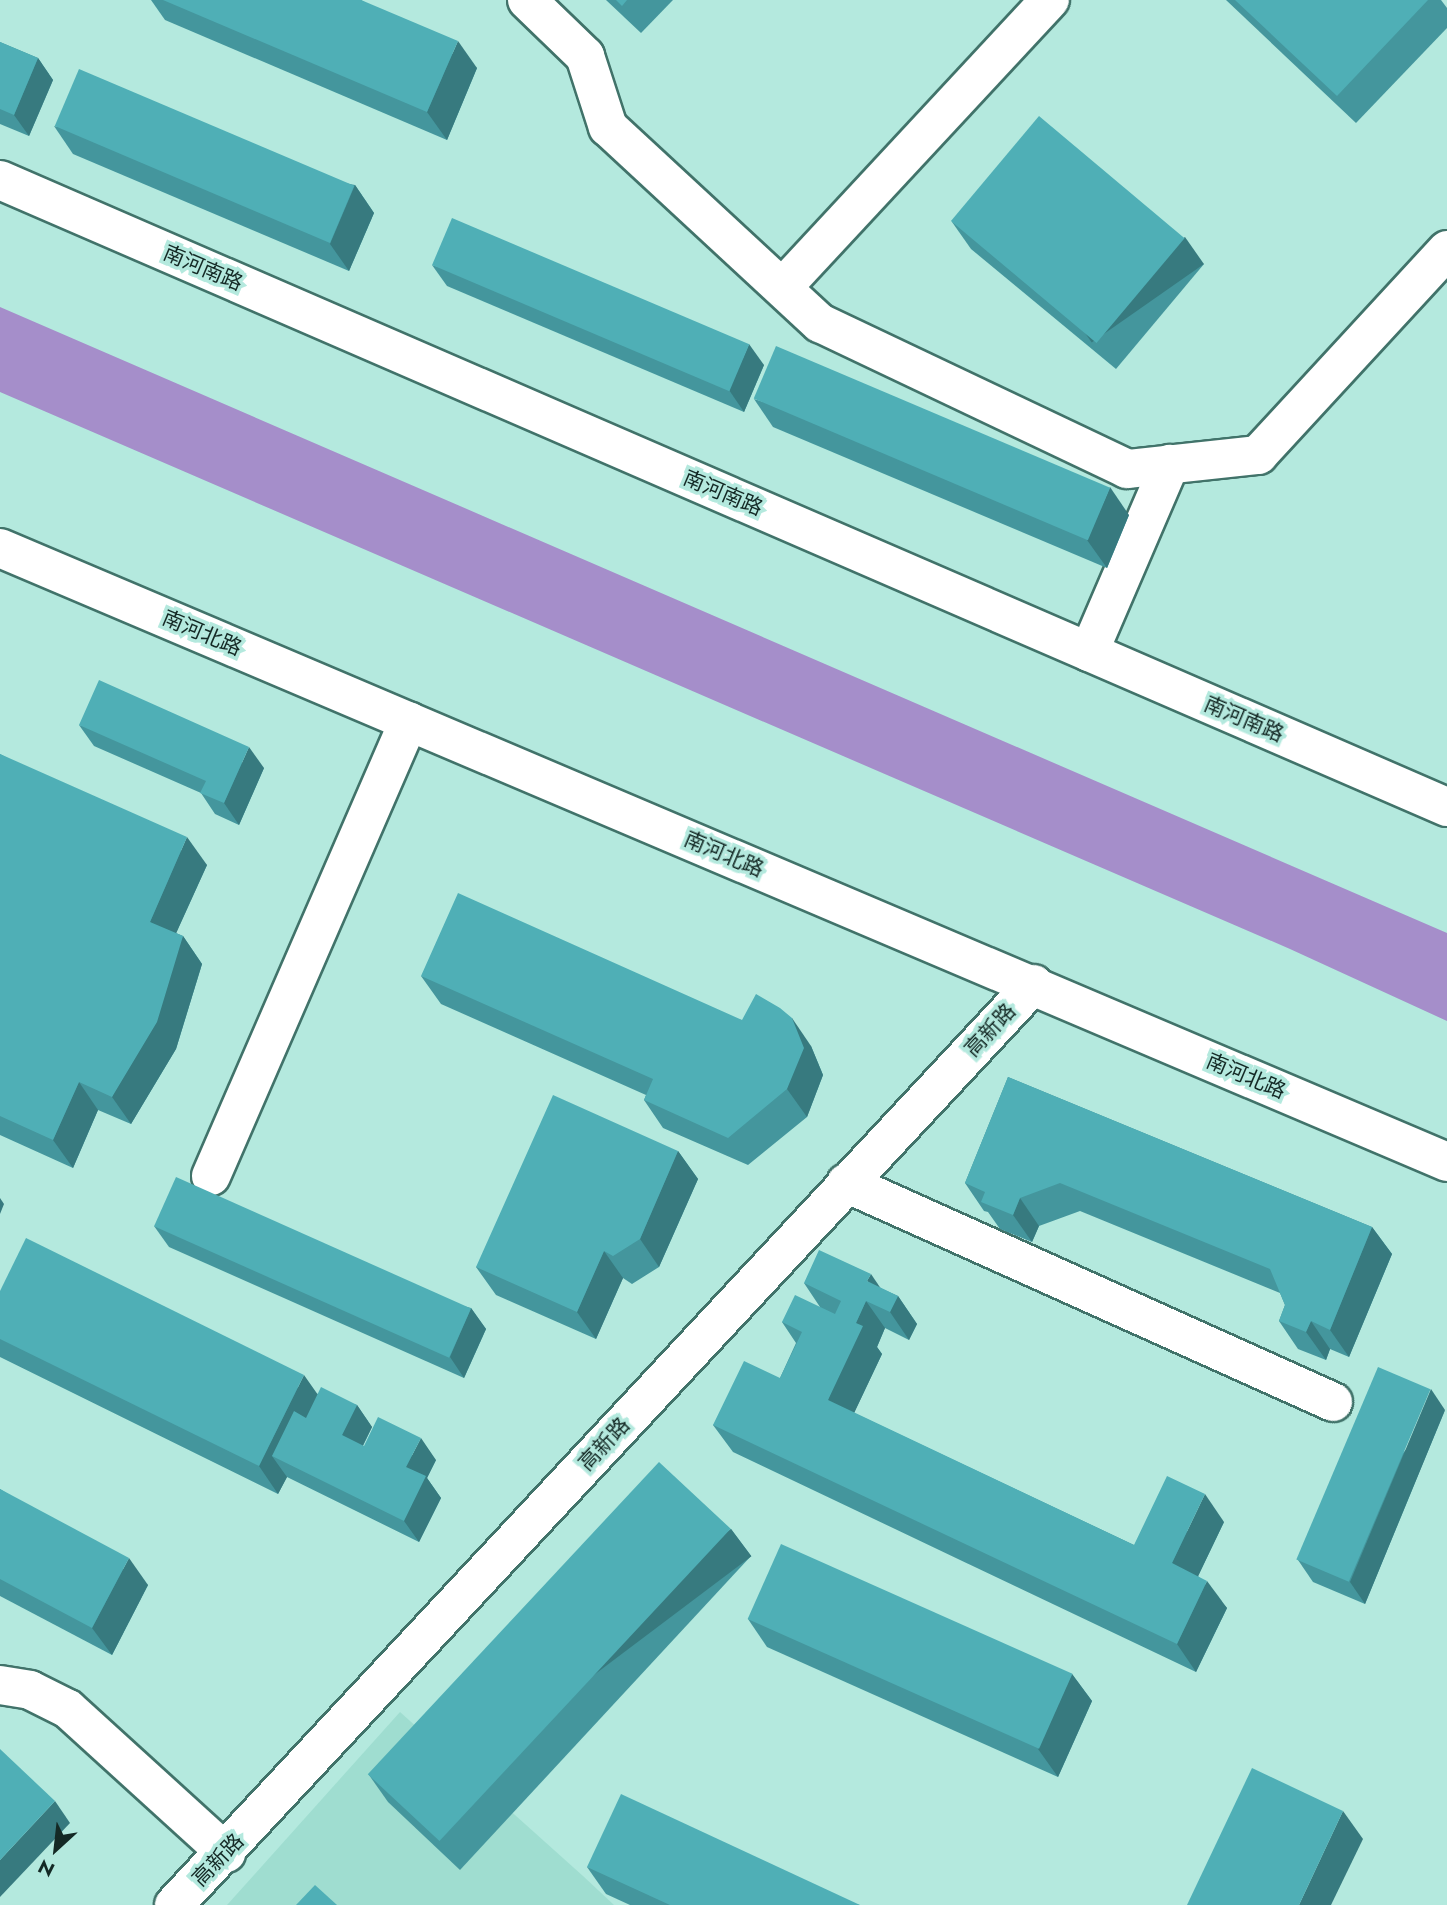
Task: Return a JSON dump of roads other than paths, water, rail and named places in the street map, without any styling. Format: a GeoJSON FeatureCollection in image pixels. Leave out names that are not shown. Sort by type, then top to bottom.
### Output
{"type":"FeatureCollection","features":[{"type":"Feature","properties":{"kind":"street"},"geometry":{"type":"LineString","coordinates":[[527,0],[585,56],[608,127],[820,323],[1127,469],[1258,455],[1447,250]]}},
{"type":"Feature","properties":{"kind":"street"},"geometry":{"type":"LineString","coordinates":[[783,287],[1050,0]]}},
{"type":"Feature","properties":{"kind":"street","name":"南河南路"},"geometry":{"type":"LineString","coordinates":[[0,180],[1447,807]]}},
{"type":"Feature","properties":{"kind":"street"},"geometry":{"type":"LineString","coordinates":[[1089,652],[1170,464]]}},
{"type":"Feature","properties":{"kind":"street","name":"南河北路"},"geometry":{"type":"LineString","coordinates":[[0,548],[1034,984],[1447,1162]]}},
{"type":"Feature","properties":{"kind":"street"},"geometry":{"type":"LineString","coordinates":[[211,1176],[409,721]]}},
{"type":"Feature","properties":{"kind":"street","name":"高新路"},"geometry":{"type":"LineString","coordinates":[[174,1905],[226,1853],[846,1183],[1034,984]]}},
{"type":"Feature","properties":{"kind":"street"},"geometry":{"type":"LineString","coordinates":[[846,1183],[1333,1402]]}},
{"type":"Feature","properties":{"kind":"street"},"geometry":{"type":"LineString","coordinates":[[0,1685],[30,1690],[68,1709],[226,1853]]}}]}
